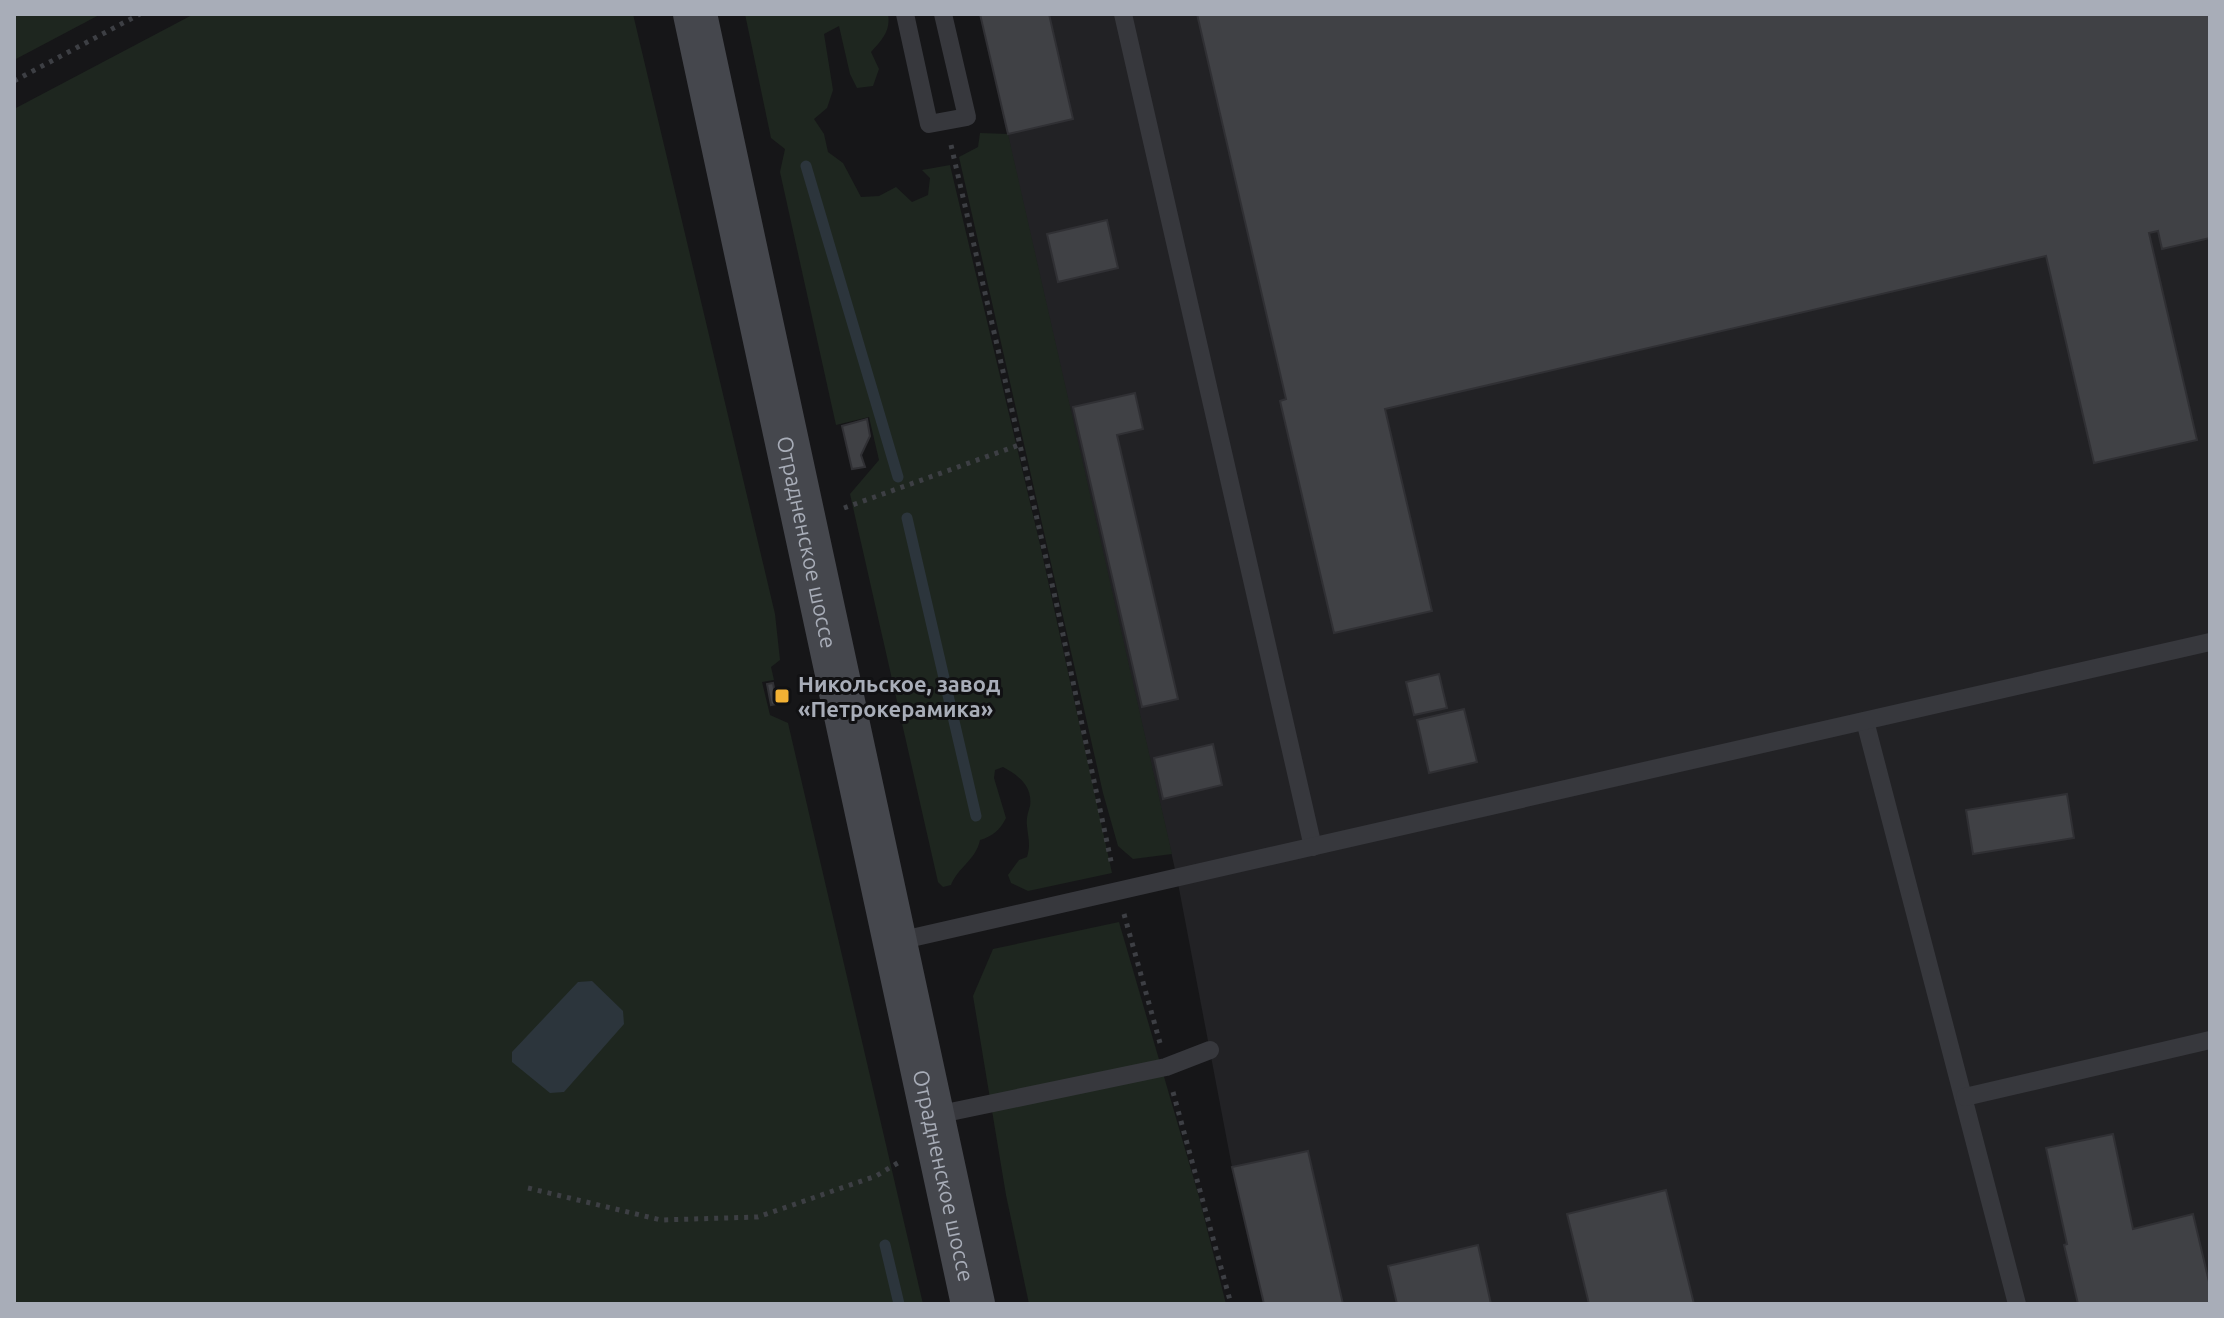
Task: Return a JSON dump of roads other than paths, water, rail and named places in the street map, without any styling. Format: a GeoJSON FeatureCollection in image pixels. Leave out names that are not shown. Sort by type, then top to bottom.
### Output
{"type":"FeatureCollection","features":[{"type":"Feature","properties":{"kind":"main road","name":"Отрадненское шоссе"},"geometry":{"type":"LineString","coordinates":[[695,14],[892,943],[973,1304]]}},
{"type":"Feature","properties":{"kind":"lane"},"geometry":{"type":"LineString","coordinates":[[905,14],[929,124],[967,117],[943,14]]}},
{"type":"Feature","properties":{"kind":"lane"},"geometry":{"type":"LineString","coordinates":[[1123,14],[1313,847]]}},
{"type":"Feature","properties":{"kind":"lane"},"geometry":{"type":"LineString","coordinates":[[892,943],[2210,642]]}},
{"type":"Feature","properties":{"kind":"lane"},"geometry":{"type":"LineString","coordinates":[[1865,721],[2017,1304]]}},
{"type":"Feature","properties":{"kind":"lane"},"geometry":{"type":"LineString","coordinates":[[1965,1097],[2210,1040]]}},
{"type":"Feature","properties":{"kind":"lane"},"geometry":{"type":"LineString","coordinates":[[933,1127],[1166,1067],[1210,1050]]}},
{"type":"Feature","properties":{"kind":"waterway"},"geometry":{"type":"LineString","coordinates":[[806,166],[898,477]]}},
{"type":"Feature","properties":{"kind":"waterway"},"geometry":{"type":"LineString","coordinates":[[907,518],[976,816]]}},
{"type":"Feature","properties":{"kind":"waterway"},"geometry":{"type":"LineString","coordinates":[[885,1245],[899,1304]]}},
{"type":"Feature","properties":{"kind":"place","name":"Никольское, завод «Петрокерамика»"},"geometry":{"type":"Point","coordinates":[782,696]}}]}
